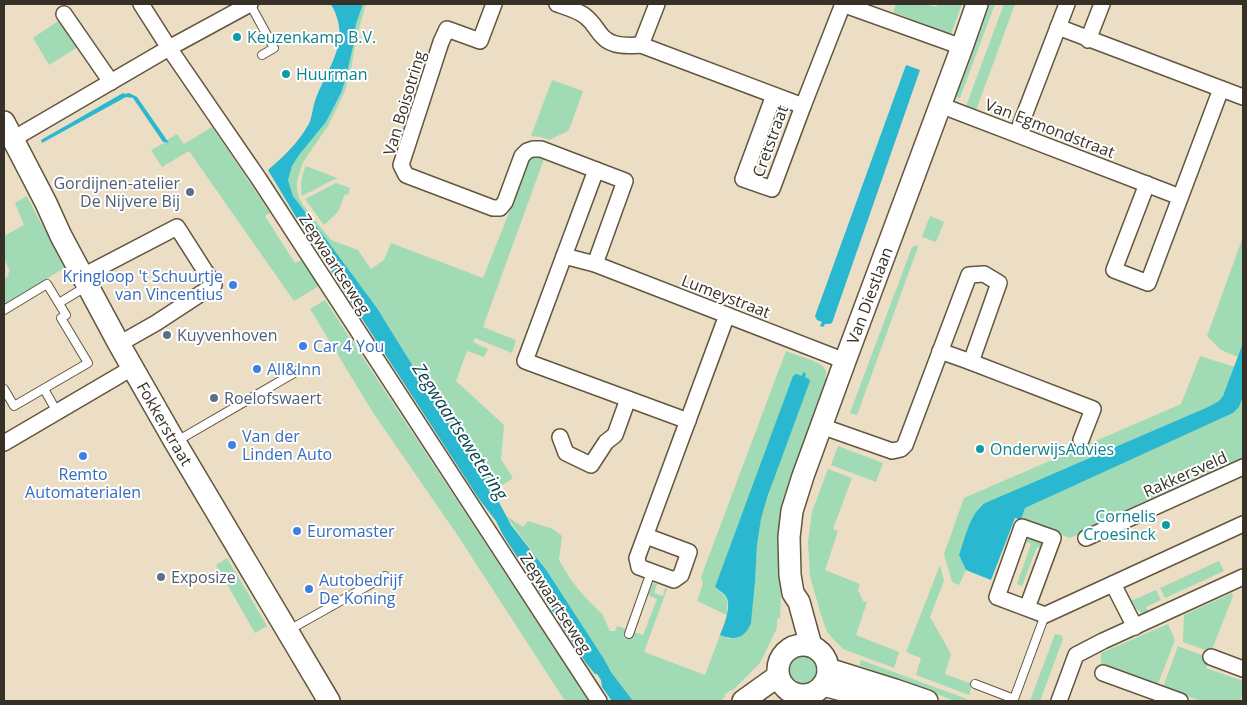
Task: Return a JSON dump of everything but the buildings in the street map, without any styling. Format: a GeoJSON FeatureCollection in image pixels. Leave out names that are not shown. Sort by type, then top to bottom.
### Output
{"type":"FeatureCollection","features":[{"type":"Feature","properties":{"kind":"street","name":"Zegwaartseweg"},"geometry":{"type":"LineString","coordinates":[[141,4],[269,195],[599,701]]}},
{"type":"Feature","properties":{"kind":"street"},"geometry":{"type":"LineString","coordinates":[[12,134],[111,82],[250,4]]}},
{"type":"Feature","properties":{"kind":"street","name":"Van Boisotring"},"geometry":{"type":"LineString","coordinates":[[494,4],[480,41],[447,29],[441,42],[402,165],[406,175],[493,208],[500,208],[505,202],[522,156],[533,148],[541,149],[625,180],[595,264]]}},
{"type":"Feature","properties":{"kind":"street","name":"Cretstraat"},"geometry":{"type":"LineString","coordinates":[[557,4],[583,14],[594,23],[602,36],[610,43],[627,46],[641,45],[774,95],[803,106],[772,190],[743,179],[774,95]]}},
{"type":"Feature","properties":{"kind":"street"},"geometry":{"type":"LineString","coordinates":[[641,45],[657,4]]}},
{"type":"Feature","properties":{"kind":"street"},"geometry":{"type":"LineString","coordinates":[[803,106],[843,4],[885,11],[962,47]]}},
{"type":"Feature","properties":{"kind":"street","name":"Van Diestlaan"},"geometry":{"type":"LineString","coordinates":[[801,647],[799,602],[793,593],[790,575],[789,537],[792,511],[821,426],[977,4]]}},
{"type":"Feature","properties":{"kind":"street"},"geometry":{"type":"LineString","coordinates":[[1017,134],[1067,4]]}},
{"type":"Feature","properties":{"kind":"street"},"geometry":{"type":"LineString","coordinates":[[1088,40],[1102,4]]}},
{"type":"Feature","properties":{"kind":"street"},"geometry":{"type":"LineString","coordinates":[[64,14],[111,82]]}},
{"type":"Feature","properties":{"kind":"street"},"geometry":{"type":"LineString","coordinates":[[1058,27],[1088,40],[1243,97]]}},
{"type":"Feature","properties":{"kind":"street"},"geometry":{"type":"LineString","coordinates":[[1147,184],[1114,270],[1148,283],[1221,89]]}},
{"type":"Feature","properties":{"kind":"street","name":"Van Egmondstraat"},"geometry":{"type":"LineString","coordinates":[[940,105],[1180,197]]}},
{"type":"Feature","properties":{"kind":"street","name":"Fokkerstraat"},"geometry":{"type":"LineString","coordinates":[[12,134],[61,236],[132,368],[329,701]]}},
{"type":"Feature","properties":{"kind":"street"},"geometry":{"type":"LineString","coordinates":[[596,170],[525,361],[688,421]]}},
{"type":"Feature","properties":{"kind":"street"},"geometry":{"type":"LineString","coordinates":[[86,281],[177,227],[214,285],[156,323],[119,344]]}},
{"type":"Feature","properties":{"kind":"street","name":"Lumeystraat"},"geometry":{"type":"LineString","coordinates":[[564,256],[595,264],[845,361]]}},
{"type":"Feature","properties":{"kind":"street"},"geometry":{"type":"LineString","coordinates":[[821,426],[892,451],[901,449],[905,444],[969,275],[984,274],[999,283],[970,362]]}},
{"type":"Feature","properties":{"kind":"street"},"geometry":{"type":"LineString","coordinates":[[646,536],[689,552],[681,575],[674,580],[639,568],[637,558],[727,315]]}},
{"type":"Feature","properties":{"kind":"street"},"geometry":{"type":"LineString","coordinates":[[940,351],[1093,409],[1081,440]]}},
{"type":"Feature","properties":{"kind":"street"},"geometry":{"type":"LineString","coordinates":[[4,443],[132,368]]}},
{"type":"Feature","properties":{"kind":"street"},"geometry":{"type":"LineString","coordinates":[[560,437],[566,453],[591,465],[606,442],[615,435],[628,399]]}},
{"type":"Feature","properties":{"kind":"street","name":"Rakkersveld"},"geometry":{"type":"LineString","coordinates":[[1086,538],[1243,467]]}},
{"type":"Feature","properties":{"kind":"street"},"geometry":{"type":"LineString","coordinates":[[1027,608],[1053,538],[1022,527],[996,597],[1045,615],[1243,524]]}},
{"type":"Feature","properties":{"kind":"street"},"geometry":{"type":"LineString","coordinates":[[1059,701],[1076,655],[1243,577]]}},
{"type":"Feature","properties":{"kind":"street"},"geometry":{"type":"LineString","coordinates":[[1113,584],[1135,627]]}},
{"type":"Feature","properties":{"kind":"street"},"geometry":{"type":"LineString","coordinates":[[801,647],[816,649],[824,657],[825,677],[818,690],[806,695],[800,695],[783,683],[778,669],[782,656],[786,651],[801,647]]}},
{"type":"Feature","properties":{"kind":"street"},"geometry":{"type":"LineString","coordinates":[[1211,657],[1243,669]]}},
{"type":"Feature","properties":{"kind":"street"},"geometry":{"type":"LineString","coordinates":[[1103,673],[1180,701]]}},
{"type":"Feature","properties":{"kind":"street"},"geometry":{"type":"LineString","coordinates":[[825,677],[881,701]]}},
{"type":"Feature","properties":{"kind":"street"},"geometry":{"type":"LineString","coordinates":[[825,677],[895,690],[927,701]]}},
{"type":"Feature","properties":{"kind":"street"},"geometry":{"type":"LineString","coordinates":[[743,701],[783,683]]}},
{"type":"Feature","properties":{"kind":"street"},"geometry":{"type":"LineString","coordinates":[[769,701],[783,683]]}},
{"type":"Feature","properties":{"kind":"lane"},"geometry":{"type":"LineString","coordinates":[[250,4],[274,48],[262,55]]}},
{"type":"Feature","properties":{"kind":"lane"},"geometry":{"type":"LineString","coordinates":[[59,303],[86,281]]}},
{"type":"Feature","properties":{"kind":"lane"},"geometry":{"type":"LineString","coordinates":[[4,310],[47,284],[66,316],[61,318],[88,363],[14,406],[4,389]]}},
{"type":"Feature","properties":{"kind":"lane"},"geometry":{"type":"LineString","coordinates":[[175,442],[301,369]]}},
{"type":"Feature","properties":{"kind":"lane"},"geometry":{"type":"LineString","coordinates":[[44,389],[58,412]]}},
{"type":"Feature","properties":{"kind":"lane"},"geometry":{"type":"LineString","coordinates":[[629,634],[651,572]]}},
{"type":"Feature","properties":{"kind":"lane"},"geometry":{"type":"LineString","coordinates":[[287,631],[385,576]]}},
{"type":"Feature","properties":{"kind":"lane"},"geometry":{"type":"LineString","coordinates":[[975,684],[1014,699],[1045,615]]}},
{"type":"Feature","properties":{"kind":"green space"},"geometry":{"type":"Polygon","coordinates":[[[363,4],[366,4],[356,39],[351,70],[345,91],[328,126],[303,162],[297,181],[299,198],[303,205],[331,240],[358,250],[371,269],[384,260],[391,243],[483,278],[532,155],[544,159],[483,327],[516,340],[512,353],[475,338],[473,342],[488,349],[484,357],[467,351],[456,381],[504,425],[501,459],[513,478],[493,491],[450,426],[377,308],[293,196],[288,180],[292,166],[326,122],[341,93],[353,47],[356,24],[363,4]]]}},
{"type":"Feature","properties":{"kind":"green space"},"geometry":{"type":"Polygon","coordinates":[[[896,4],[925,4],[936,7],[938,4],[962,4],[951,34],[893,12],[896,4]]]}},
{"type":"Feature","properties":{"kind":"green space"},"geometry":{"type":"Polygon","coordinates":[[[987,4],[995,4],[960,98],[952,96],[987,4]]]}},
{"type":"Feature","properties":{"kind":"green space"},"geometry":{"type":"Polygon","coordinates":[[[1004,4],[1015,4],[975,113],[965,109],[1004,4]]]}},
{"type":"Feature","properties":{"kind":"green space"},"geometry":{"type":"Polygon","coordinates":[[[64,17],[83,44],[49,65],[33,38],[64,17]]]}},
{"type":"Feature","properties":{"kind":"green space"},"geometry":{"type":"Polygon","coordinates":[[[552,80],[583,91],[568,131],[549,140],[531,136],[552,80]]]}},
{"type":"Feature","properties":{"kind":"green space"},"geometry":{"type":"Polygon","coordinates":[[[212,127],[270,213],[265,216],[295,263],[301,260],[319,286],[294,301],[189,151],[162,167],[151,150],[164,143],[169,143],[167,140],[177,134],[184,144],[212,127]]]}},
{"type":"Feature","properties":{"kind":"green space"},"geometry":{"type":"Polygon","coordinates":[[[306,166],[337,178],[302,196],[301,180],[306,166]]]}},
{"type":"Feature","properties":{"kind":"green space"},"geometry":{"type":"Polygon","coordinates":[[[336,183],[350,188],[348,195],[345,194],[338,212],[324,225],[305,199],[336,183]]]}},
{"type":"Feature","properties":{"kind":"green space"},"geometry":{"type":"Polygon","coordinates":[[[27,196],[66,267],[4,305],[4,279],[9,276],[8,273],[10,271],[4,259],[4,236],[24,225],[15,203],[27,196]]]}},
{"type":"Feature","properties":{"kind":"green space"},"geometry":{"type":"Polygon","coordinates":[[[930,216],[944,222],[936,242],[922,237],[930,216]]]}},
{"type":"Feature","properties":{"kind":"green space"},"geometry":{"type":"Polygon","coordinates":[[[1243,237],[1243,343],[1238,357],[1221,350],[1207,336],[1243,237]]]}},
{"type":"Feature","properties":{"kind":"green space"},"geometry":{"type":"Polygon","coordinates":[[[917,245],[918,247],[857,415],[850,413],[912,247],[917,245]]]}},
{"type":"Feature","properties":{"kind":"green space"},"geometry":{"type":"Polygon","coordinates":[[[325,300],[589,701],[565,701],[460,539],[372,411],[310,309],[325,300]]]}},
{"type":"Feature","properties":{"kind":"green space"},"geometry":{"type":"Polygon","coordinates":[[[786,351],[823,366],[826,372],[825,378],[829,380],[781,518],[778,544],[781,600],[780,618],[777,619],[777,628],[759,664],[732,691],[724,695],[725,697],[720,701],[633,701],[611,672],[547,571],[506,516],[523,527],[528,521],[553,529],[562,536],[559,560],[571,580],[602,614],[610,631],[615,631],[617,626],[643,635],[657,599],[648,595],[653,583],[657,584],[654,593],[663,596],[665,588],[667,589],[644,652],[705,675],[720,635],[730,639],[751,623],[761,519],[806,374],[802,376],[715,588],[727,599],[727,615],[697,601],[703,584],[701,577],[786,351]]]}},
{"type":"Feature","properties":{"kind":"green space"},"geometry":{"type":"Polygon","coordinates":[[[1200,356],[1235,367],[1219,401],[979,507],[959,555],[966,570],[959,585],[952,582],[944,554],[964,498],[1181,404],[1200,356]]]}},
{"type":"Feature","properties":{"kind":"green space"},"geometry":{"type":"Polygon","coordinates":[[[1243,396],[1243,460],[1070,538],[1021,520],[1025,508],[1233,413],[1239,407],[1243,396]]]}},
{"type":"Feature","properties":{"kind":"green space"},"geometry":{"type":"Polygon","coordinates":[[[838,446],[883,463],[876,482],[831,465],[838,446]]]}},
{"type":"Feature","properties":{"kind":"green space"},"geometry":{"type":"Polygon","coordinates":[[[828,469],[852,478],[833,529],[838,531],[825,570],[860,584],[858,590],[863,601],[867,602],[856,635],[899,652],[894,668],[843,649],[827,632],[821,615],[810,576],[808,542],[812,512],[828,469]]]}},
{"type":"Feature","properties":{"kind":"green space"},"geometry":{"type":"Polygon","coordinates":[[[1029,537],[1043,542],[1044,549],[1037,547],[1022,586],[1017,584],[1031,544],[1024,541],[1029,537]]]}},
{"type":"Feature","properties":{"kind":"green space"},"geometry":{"type":"Polygon","coordinates":[[[227,558],[267,626],[255,633],[216,565],[227,558]]]}},
{"type":"Feature","properties":{"kind":"green space"},"geometry":{"type":"Polygon","coordinates":[[[1219,561],[1224,571],[1165,598],[1160,588],[1219,561]]]}},
{"type":"Feature","properties":{"kind":"green space"},"geometry":{"type":"Polygon","coordinates":[[[940,565],[944,581],[930,617],[951,654],[945,674],[972,684],[969,695],[916,675],[921,658],[906,652],[940,565]]]}},
{"type":"Feature","properties":{"kind":"green space"},"geometry":{"type":"Polygon","coordinates":[[[1156,590],[1161,600],[1146,607],[1149,614],[1138,610],[1131,601],[1156,590]]]}},
{"type":"Feature","properties":{"kind":"green space"},"geometry":{"type":"Polygon","coordinates":[[[1232,593],[1233,596],[1211,652],[1183,642],[1184,615],[1232,593]]]}},
{"type":"Feature","properties":{"kind":"green space"},"geometry":{"type":"Polygon","coordinates":[[[1168,624],[1175,640],[1158,684],[1101,663],[1101,653],[1168,624]]]}},
{"type":"Feature","properties":{"kind":"green space"},"geometry":{"type":"Polygon","coordinates":[[[1055,634],[1061,635],[1063,639],[1040,701],[1030,701],[1055,634]]]}},
{"type":"Feature","properties":{"kind":"green space"},"geometry":{"type":"Polygon","coordinates":[[[1178,646],[1209,658],[1206,668],[1243,681],[1243,692],[1240,701],[1200,701],[1163,687],[1178,646]]]}},
{"type":"Feature","properties":{"kind":"green space"},"geometry":{"type":"Polygon","coordinates":[[[803,654],[813,659],[818,669],[813,679],[803,684],[793,679],[788,669],[793,659],[803,654]]]}},
{"type":"Feature","properties":{"kind":"green space"},"geometry":{"type":"Polygon","coordinates":[[[861,660],[967,699],[966,701],[955,701],[859,665],[861,660]]]}},
{"type":"Feature","properties":{"kind":"water"},"geometry":{"type":"Polygon","coordinates":[[[331,4],[363,4],[356,24],[353,47],[341,93],[326,122],[292,166],[288,180],[293,196],[377,308],[450,426],[493,491],[511,525],[547,571],[611,672],[633,701],[612,701],[602,687],[601,680],[586,663],[503,535],[496,521],[479,499],[296,217],[268,170],[294,145],[309,124],[315,101],[333,61],[339,40],[339,29],[336,14],[331,4]]]}},
{"type":"Feature","properties":{"kind":"water"},"geometry":{"type":"Polygon","coordinates":[[[906,65],[920,70],[832,323],[825,324],[823,327],[820,326],[822,322],[817,320],[815,316],[906,65]]]}},
{"type":"Feature","properties":{"kind":"water"},"geometry":{"type":"Polygon","coordinates":[[[123,93],[129,93],[137,97],[169,143],[163,142],[133,98],[126,97],[42,143],[41,140],[123,93]]]}},
{"type":"Feature","properties":{"kind":"water"},"geometry":{"type":"Polygon","coordinates":[[[1243,343],[1243,396],[1239,407],[1233,413],[1025,508],[1021,520],[1015,518],[991,580],[966,570],[959,555],[972,519],[980,507],[985,503],[1219,401],[1223,396],[1243,343]]]}},
{"type":"Feature","properties":{"kind":"water"},"geometry":{"type":"Polygon","coordinates":[[[803,372],[810,381],[761,519],[751,623],[743,635],[735,638],[725,637],[720,635],[727,615],[727,599],[715,587],[793,376],[796,374],[802,376],[803,372]]]}},
{"type":"Feature","properties":{"kind":"place","name":"Keuzenkamp B.V."},"geometry":{"type":"Point","coordinates":[237,37]}},
{"type":"Feature","properties":{"kind":"place","name":"Huurman"},"geometry":{"type":"Point","coordinates":[286,74]}},
{"type":"Feature","properties":{"kind":"place","name":"Gordijnen-atelier De Nijvere Bij"},"geometry":{"type":"Point","coordinates":[190,192]}},
{"type":"Feature","properties":{"kind":"place","name":"Kringloop 't Schuurtje van Vincentius"},"geometry":{"type":"Point","coordinates":[233,285]}},
{"type":"Feature","properties":{"kind":"place","name":"Kuyvenhoven"},"geometry":{"type":"Point","coordinates":[167,335]}},
{"type":"Feature","properties":{"kind":"place","name":"Car 4 You"},"geometry":{"type":"Point","coordinates":[303,346]}},
{"type":"Feature","properties":{"kind":"place","name":"All&Inn"},"geometry":{"type":"Point","coordinates":[257,369]}},
{"type":"Feature","properties":{"kind":"place","name":"Roelofswaert"},"geometry":{"type":"Point","coordinates":[214,398]}},
{"type":"Feature","properties":{"kind":"place","name":"Van der Linden Auto"},"geometry":{"type":"Point","coordinates":[232,445]}},
{"type":"Feature","properties":{"kind":"place","name":"OnderwijsAdvies"},"geometry":{"type":"Point","coordinates":[980,449]}},
{"type":"Feature","properties":{"kind":"place","name":"Remto Automaterialen"},"geometry":{"type":"Point","coordinates":[83,456]}},
{"type":"Feature","properties":{"kind":"place","name":"Cornelis Croesinck"},"geometry":{"type":"Point","coordinates":[1166,525]}},
{"type":"Feature","properties":{"kind":"place","name":"Euromaster"},"geometry":{"type":"Point","coordinates":[297,531]}},
{"type":"Feature","properties":{"kind":"place","name":"Exposize"},"geometry":{"type":"Point","coordinates":[161,577]}},
{"type":"Feature","properties":{"kind":"place","name":"Autobedrijf De Koning"},"geometry":{"type":"Point","coordinates":[309,589]}},
{"type":"Feature","properties":{"kind":"water label","name":"Zegwaartsewetering"},"geometry":{"type":"Point","coordinates":[461,431]}}]}
